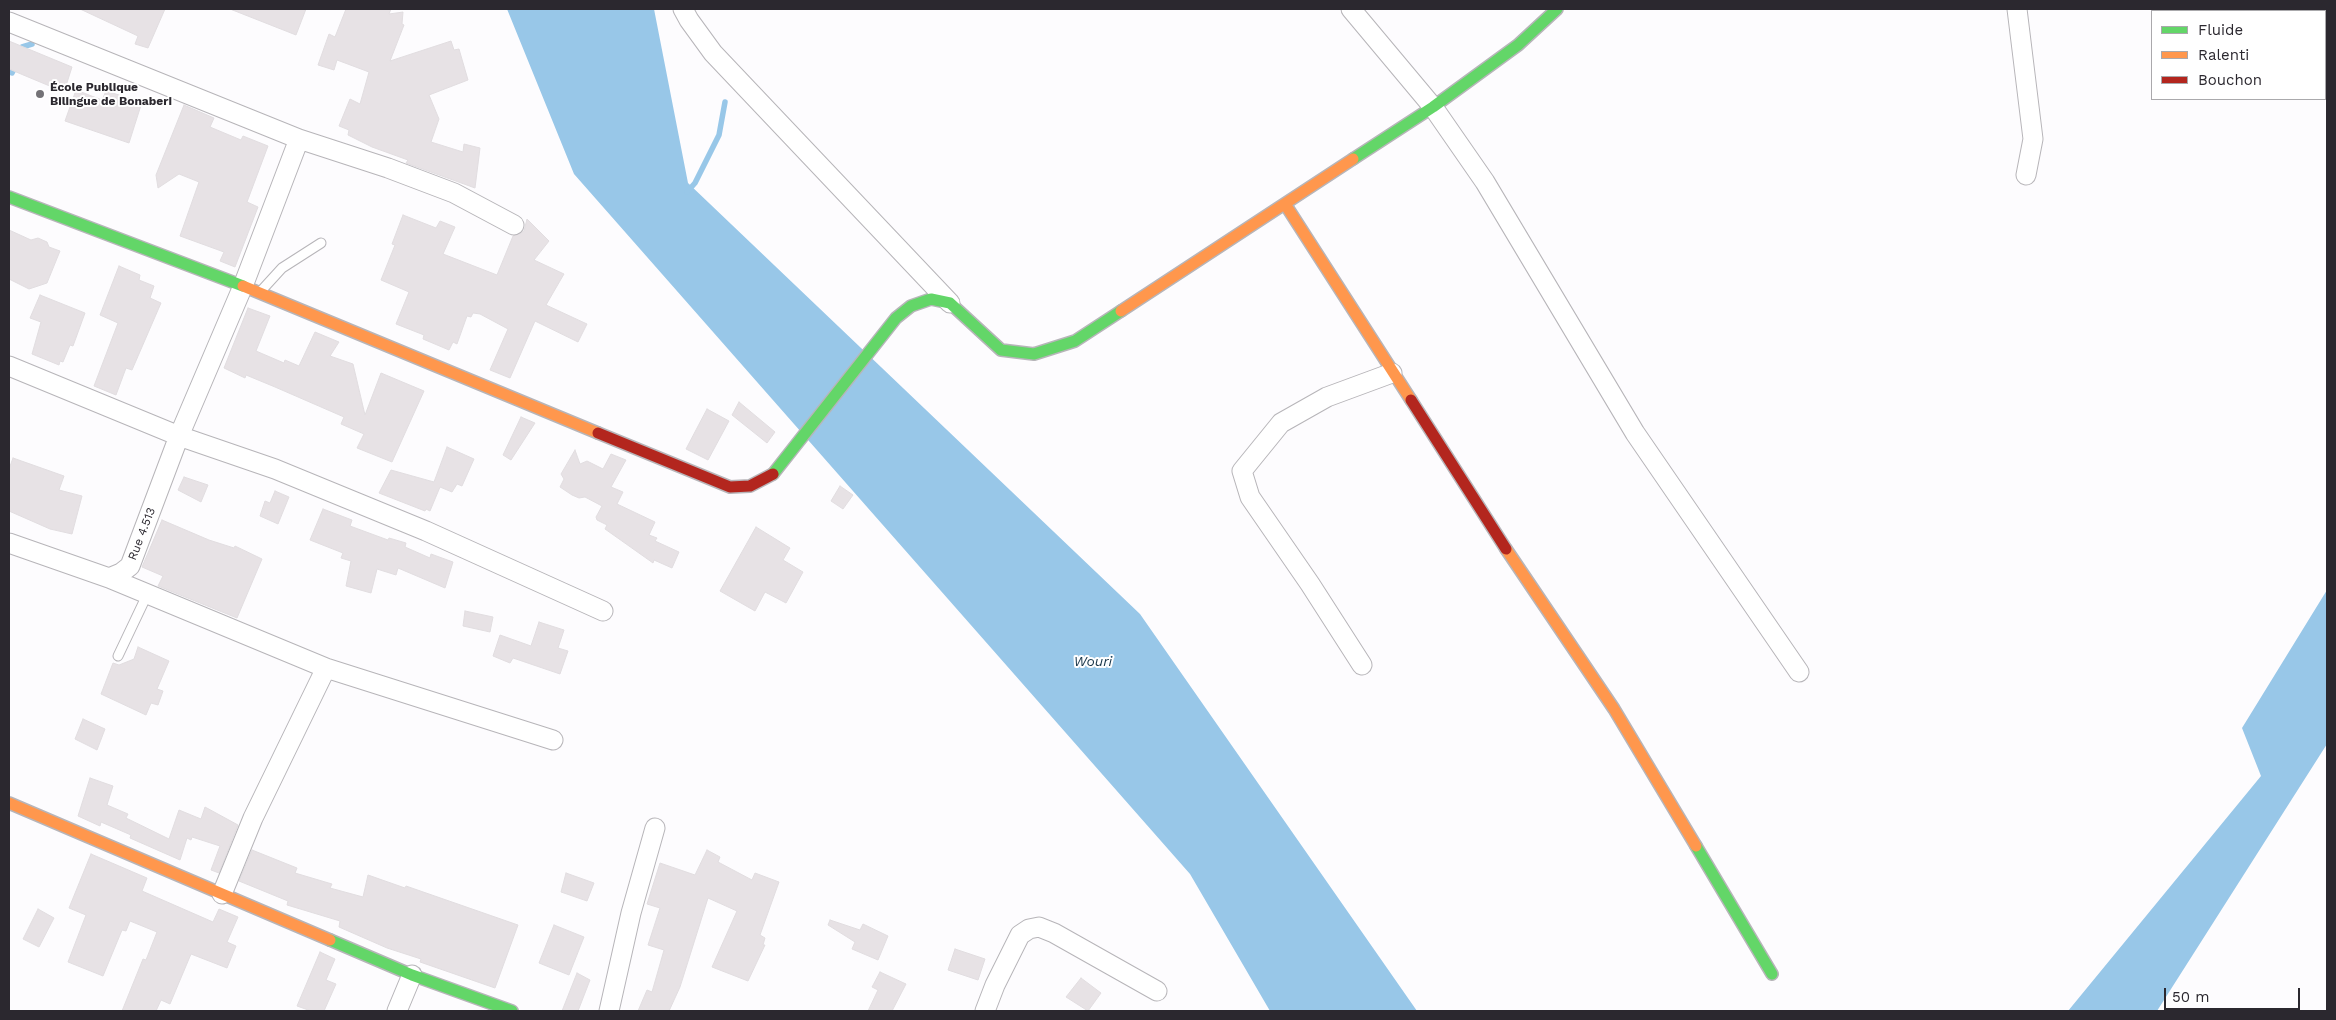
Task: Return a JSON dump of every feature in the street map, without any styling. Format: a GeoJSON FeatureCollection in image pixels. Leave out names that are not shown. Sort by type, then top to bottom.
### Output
{"type":"FeatureCollection","features":[{"type":"Feature","properties":{"kind":"street"},"geometry":{"type":"LineString","coordinates":[[683,9],[714,53],[950,303],[1001,350],[1034,354],[1075,341],[1433,107],[1518,44],[1557,9]]}},
{"type":"Feature","properties":{"kind":"street"},"geometry":{"type":"LineString","coordinates":[[1351,9],[1433,107],[1485,182],[1636,433],[1799,672]]}},
{"type":"Feature","properties":{"kind":"street"},"geometry":{"type":"LineString","coordinates":[[2017,9],[2033,139],[2026,175]]}},
{"type":"Feature","properties":{"kind":"street"},"geometry":{"type":"LineString","coordinates":[[9,22],[299,139],[388,168],[454,193],[514,226]]}},
{"type":"Feature","properties":{"kind":"street","name":"Rue 4.513"},"geometry":{"type":"LineString","coordinates":[[109,578],[121,574],[130,566],[179,436],[242,286],[299,139]]}},
{"type":"Feature","properties":{"kind":"street"},"geometry":{"type":"LineString","coordinates":[[9,198],[260,293],[730,487],[750,486],[772,474],[896,318],[911,306],[931,299],[950,303]]}},
{"type":"Feature","properties":{"kind":"street"},"geometry":{"type":"LineString","coordinates":[[1285,204],[1526,579],[1614,709],[1772,974]]}},
{"type":"Feature","properties":{"kind":"street"},"geometry":{"type":"LineString","coordinates":[[9,366],[179,436],[275,469],[426,531],[603,611]]}},
{"type":"Feature","properties":{"kind":"street"},"geometry":{"type":"LineString","coordinates":[[1362,665],[1310,584],[1250,497],[1242,471],[1281,423],[1326,397],[1392,373]]}},
{"type":"Feature","properties":{"kind":"street"},"geometry":{"type":"LineString","coordinates":[[9,543],[109,578],[326,668],[553,740]]}},
{"type":"Feature","properties":{"kind":"street"},"geometry":{"type":"LineString","coordinates":[[222,894],[253,818],[326,668]]}},
{"type":"Feature","properties":{"kind":"street"},"geometry":{"type":"LineString","coordinates":[[9,803],[412,975],[512,1011]]}},
{"type":"Feature","properties":{"kind":"street"},"geometry":{"type":"LineString","coordinates":[[609,1011],[631,913],[655,828]]}},
{"type":"Feature","properties":{"kind":"street"},"geometry":{"type":"LineString","coordinates":[[985,1011],[1020,935],[1029,929],[1039,927],[1054,932],[1157,991]]}},
{"type":"Feature","properties":{"kind":"street"},"geometry":{"type":"LineString","coordinates":[[397,1011],[412,975]]}},
{"type":"Feature","properties":{"kind":"lane"},"geometry":{"type":"LineString","coordinates":[[260,293],[282,268],[321,243]]}},
{"type":"Feature","properties":{"kind":"lane"},"geometry":{"type":"LineString","coordinates":[[118,656],[147,595]]}},
{"type":"Feature","properties":{"kind":"water","name":"Wouri"},"geometry":{"type":"Polygon","coordinates":[[[507,9],[654,9],[688,183],[1140,614],[1417,1011],[1270,1011],[1190,874],[574,174],[507,9]]]}},
{"type":"Feature","properties":{"kind":"water"},"geometry":{"type":"Polygon","coordinates":[[[2327,590],[2327,744],[2157,1011],[2068,1011],[2261,776],[2242,728],[2327,590]]]}},
{"type":"Feature","properties":{"kind":"building"},"geometry":{"type":"Polygon","coordinates":[[[80,9],[165,9],[148,48],[135,44],[138,36],[80,9]]]}},
{"type":"Feature","properties":{"kind":"building"},"geometry":{"type":"Polygon","coordinates":[[[230,9],[306,9],[296,35],[230,9]]]}},
{"type":"Feature","properties":{"kind":"building"},"geometry":{"type":"Polygon","coordinates":[[[346,9],[391,9],[389,14],[403,12],[402,24],[404,25],[390,61],[451,41],[454,50],[459,49],[468,80],[429,95],[439,119],[431,142],[463,152],[464,144],[480,148],[475,188],[406,163],[408,160],[372,147],[348,135],[349,130],[339,126],[350,99],[360,104],[369,72],[337,60],[334,70],[318,65],[329,34],[335,37],[346,9]]]}},
{"type":"Feature","properties":{"kind":"building"},"geometry":{"type":"Polygon","coordinates":[[[9,41],[72,67],[64,92],[9,69],[9,41]]]}},
{"type":"Feature","properties":{"kind":"building"},"geometry":{"type":"Polygon","coordinates":[[[76,90],[102,100],[106,91],[142,102],[129,143],[65,121],[76,90]]]}},
{"type":"Feature","properties":{"kind":"building"},"geometry":{"type":"Polygon","coordinates":[[[184,105],[214,118],[210,127],[241,140],[243,136],[268,146],[247,202],[258,207],[235,267],[220,261],[224,252],[180,236],[199,182],[179,174],[158,188],[156,175],[184,105]]]}},
{"type":"Feature","properties":{"kind":"building"},"geometry":{"type":"Polygon","coordinates":[[[403,215],[436,228],[440,221],[455,227],[443,254],[497,275],[513,236],[524,231],[527,219],[549,241],[534,260],[564,274],[546,305],[587,324],[578,342],[535,321],[510,378],[490,370],[508,329],[480,314],[473,313],[471,317],[467,316],[457,344],[453,342],[449,350],[423,339],[424,335],[396,324],[409,292],[381,280],[395,245],[392,244],[403,215]]]}},
{"type":"Feature","properties":{"kind":"building"},"geometry":{"type":"Polygon","coordinates":[[[9,230],[31,240],[38,238],[47,242],[49,247],[60,251],[47,283],[29,289],[9,279],[9,230]]]}},
{"type":"Feature","properties":{"kind":"building"},"geometry":{"type":"Polygon","coordinates":[[[119,266],[140,275],[139,280],[154,286],[150,298],[161,303],[132,370],[126,368],[116,395],[94,386],[118,323],[100,315],[119,266]]]}},
{"type":"Feature","properties":{"kind":"building"},"geometry":{"type":"Polygon","coordinates":[[[40,295],[85,313],[73,346],[70,345],[63,362],[60,361],[59,365],[32,354],[41,322],[30,318],[40,295]]]}},
{"type":"Feature","properties":{"kind":"building"},"geometry":{"type":"Polygon","coordinates":[[[248,308],[270,316],[256,351],[284,363],[285,360],[299,366],[315,332],[339,342],[330,356],[353,364],[365,415],[381,373],[424,391],[392,462],[357,448],[364,434],[341,424],[344,417],[246,375],[245,378],[224,368],[248,308]]]}},
{"type":"Feature","properties":{"kind":"building"},"geometry":{"type":"Polygon","coordinates":[[[739,402],[775,432],[767,443],[732,415],[739,402]]]}},
{"type":"Feature","properties":{"kind":"building"},"geometry":{"type":"Polygon","coordinates":[[[707,409],[729,421],[708,460],[686,449],[707,409]]]}},
{"type":"Feature","properties":{"kind":"building"},"geometry":{"type":"Polygon","coordinates":[[[521,417],[535,423],[511,460],[503,455],[521,417]]]}},
{"type":"Feature","properties":{"kind":"building"},"geometry":{"type":"Polygon","coordinates":[[[447,447],[474,459],[462,486],[457,484],[452,492],[440,487],[430,511],[426,509],[425,511],[379,493],[391,470],[434,482],[447,447]]]}},
{"type":"Feature","properties":{"kind":"building"},"geometry":{"type":"Polygon","coordinates":[[[575,450],[580,464],[587,461],[603,469],[611,454],[626,460],[611,487],[623,492],[617,504],[655,522],[649,535],[657,538],[655,541],[679,552],[672,568],[654,560],[653,563],[605,529],[607,525],[597,520],[596,517],[602,506],[585,497],[579,498],[572,495],[560,487],[564,479],[561,474],[575,450]]]}},
{"type":"Feature","properties":{"kind":"building"},"geometry":{"type":"Polygon","coordinates":[[[13,458],[64,476],[59,490],[82,496],[72,534],[50,529],[9,511],[9,469],[13,458]]]}},
{"type":"Feature","properties":{"kind":"building"},"geometry":{"type":"Polygon","coordinates":[[[184,477],[208,485],[201,502],[178,490],[184,477]]]}},
{"type":"Feature","properties":{"kind":"building"},"geometry":{"type":"Polygon","coordinates":[[[840,486],[853,495],[843,509],[831,501],[840,486]]]}},
{"type":"Feature","properties":{"kind":"building"},"geometry":{"type":"Polygon","coordinates":[[[275,491],[289,497],[278,524],[260,516],[265,501],[270,503],[275,491]]]}},
{"type":"Feature","properties":{"kind":"building"},"geometry":{"type":"Polygon","coordinates":[[[323,509],[352,520],[350,526],[388,540],[389,538],[406,543],[405,547],[430,558],[431,554],[453,562],[445,588],[398,568],[396,575],[377,569],[371,593],[346,586],[351,561],[341,558],[343,553],[310,540],[323,509]]]}},
{"type":"Feature","properties":{"kind":"building"},"geometry":{"type":"Polygon","coordinates":[[[162,520],[209,540],[234,548],[235,546],[262,559],[237,618],[158,586],[163,576],[142,567],[162,520]]]}},
{"type":"Feature","properties":{"kind":"building"},"geometry":{"type":"Polygon","coordinates":[[[756,527],[790,548],[783,560],[803,572],[786,603],[765,592],[755,611],[720,591],[756,527]]]}},
{"type":"Feature","properties":{"kind":"building"},"geometry":{"type":"Polygon","coordinates":[[[465,611],[493,617],[490,632],[463,626],[465,611]]]}},
{"type":"Feature","properties":{"kind":"building"},"geometry":{"type":"Polygon","coordinates":[[[539,622],[564,630],[558,648],[568,651],[560,674],[513,658],[510,663],[493,656],[500,635],[531,646],[539,622]]]}},
{"type":"Feature","properties":{"kind":"building"},"geometry":{"type":"Polygon","coordinates":[[[138,647],[169,661],[157,689],[163,691],[158,705],[151,703],[146,715],[101,694],[113,663],[119,665],[134,659],[138,647]]]}},
{"type":"Feature","properties":{"kind":"building"},"geometry":{"type":"Polygon","coordinates":[[[83,719],[105,729],[97,750],[75,739],[83,719]]]}},
{"type":"Feature","properties":{"kind":"building"},"geometry":{"type":"Polygon","coordinates":[[[90,778],[113,786],[107,805],[128,814],[126,818],[169,839],[179,810],[201,819],[205,807],[238,825],[219,873],[211,870],[220,846],[192,837],[191,840],[187,838],[180,860],[130,838],[131,835],[101,822],[100,826],[78,816],[90,778]]]}},
{"type":"Feature","properties":{"kind":"building"},"geometry":{"type":"Polygon","coordinates":[[[252,850],[297,868],[295,873],[332,884],[330,888],[363,897],[368,875],[405,888],[406,886],[518,925],[495,988],[420,962],[421,959],[387,948],[339,927],[340,921],[287,905],[288,901],[239,881],[252,850]]]}},
{"type":"Feature","properties":{"kind":"building"},"geometry":{"type":"Polygon","coordinates":[[[707,850],[720,857],[718,862],[752,880],[755,873],[779,882],[760,935],[765,938],[763,945],[765,945],[748,981],[712,967],[737,911],[708,898],[680,987],[669,1011],[638,1011],[647,990],[652,992],[664,950],[648,945],[660,908],[647,904],[660,863],[695,875],[707,850]]]}},
{"type":"Feature","properties":{"kind":"building"},"geometry":{"type":"Polygon","coordinates":[[[91,854],[147,878],[142,891],[213,922],[219,909],[238,917],[227,942],[236,946],[227,968],[191,954],[170,1004],[161,1000],[156,1011],[122,1011],[143,959],[146,960],[157,932],[130,921],[126,931],[122,930],[103,976],[68,962],[86,915],[69,908],[91,854]]]}},
{"type":"Feature","properties":{"kind":"building"},"geometry":{"type":"Polygon","coordinates":[[[566,873],[594,883],[587,901],[561,892],[566,873]]]}},
{"type":"Feature","properties":{"kind":"building"},"geometry":{"type":"Polygon","coordinates":[[[38,909],[54,918],[39,947],[23,939],[38,909]]]}},
{"type":"Feature","properties":{"kind":"building"},"geometry":{"type":"Polygon","coordinates":[[[830,920],[860,930],[863,924],[888,936],[878,960],[852,949],[855,942],[828,925],[830,920]]]}},
{"type":"Feature","properties":{"kind":"building"},"geometry":{"type":"Polygon","coordinates":[[[554,925],[584,937],[569,975],[539,963],[554,925]]]}},
{"type":"Feature","properties":{"kind":"building"},"geometry":{"type":"Polygon","coordinates":[[[955,949],[985,959],[978,980],[948,970],[955,949]]]}},
{"type":"Feature","properties":{"kind":"building"},"geometry":{"type":"Polygon","coordinates":[[[320,952],[335,959],[326,980],[336,984],[324,1011],[311,1011],[297,1006],[320,952]]]}},
{"type":"Feature","properties":{"kind":"building"},"geometry":{"type":"Polygon","coordinates":[[[880,972],[906,984],[892,1011],[868,1011],[878,990],[872,987],[880,972]]]}},
{"type":"Feature","properties":{"kind":"building"},"geometry":{"type":"Polygon","coordinates":[[[577,973],[590,980],[578,1011],[562,1011],[577,973]]]}},
{"type":"Feature","properties":{"kind":"building"},"geometry":{"type":"Polygon","coordinates":[[[1081,978],[1101,993],[1088,1011],[1066,997],[1081,978]]]}},
{"type":"Feature","properties":{"kind":"waterway"},"geometry":{"type":"LineString","coordinates":[[20,54],[22,47],[32,44]]}},
{"type":"Feature","properties":{"kind":"waterway"},"geometry":{"type":"LineString","coordinates":[[9,72],[12,73],[16,65]]}},
{"type":"Feature","properties":{"kind":"waterway"},"geometry":{"type":"LineString","coordinates":[[687,192],[695,183],[719,135],[725,102]]}},
{"type":"Feature","properties":{"kind":"traffic: fast"},"geometry":{"type":"LineString","coordinates":[[1353,159],[1433,107],[1518,45],[1557,9]]}},
{"type":"Feature","properties":{"kind":"traffic: fast"},"geometry":{"type":"LineString","coordinates":[[9,197],[243,286]]}},
{"type":"Feature","properties":{"kind":"traffic: fast"},"geometry":{"type":"LineString","coordinates":[[773,474],[896,318],[911,306],[931,299],[950,303],[1001,350],[1034,354],[1075,341],[1121,311]]}},
{"type":"Feature","properties":{"kind":"traffic: fast"},"geometry":{"type":"LineString","coordinates":[[1696,846],[1772,974]]}},
{"type":"Feature","properties":{"kind":"traffic: fast"},"geometry":{"type":"LineString","coordinates":[[330,940],[412,975],[512,1011]]}},
{"type":"Feature","properties":{"kind":"traffic: slow"},"geometry":{"type":"LineString","coordinates":[[1121,311],[1353,159]]}},
{"type":"Feature","properties":{"kind":"traffic: slow"},"geometry":{"type":"LineString","coordinates":[[1285,204],[1411,400]]}},
{"type":"Feature","properties":{"kind":"traffic: slow"},"geometry":{"type":"LineString","coordinates":[[243,286],[598,433]]}},
{"type":"Feature","properties":{"kind":"traffic: slow"},"geometry":{"type":"LineString","coordinates":[[1506,549],[1614,709],[1696,846]]}},
{"type":"Feature","properties":{"kind":"traffic: slow"},"geometry":{"type":"LineString","coordinates":[[9,803],[330,940]]}},
{"type":"Feature","properties":{"kind":"traffic: jam"},"geometry":{"type":"LineString","coordinates":[[1411,400],[1506,549]]}},
{"type":"Feature","properties":{"kind":"traffic: jam"},"geometry":{"type":"LineString","coordinates":[[598,433],[730,487],[750,486],[773,474]]}},
{"type":"Feature","properties":{"kind":"place","name":"École Publique Bilingue de Bonaberi"},"geometry":{"type":"Point","coordinates":[40,94]}}]}
